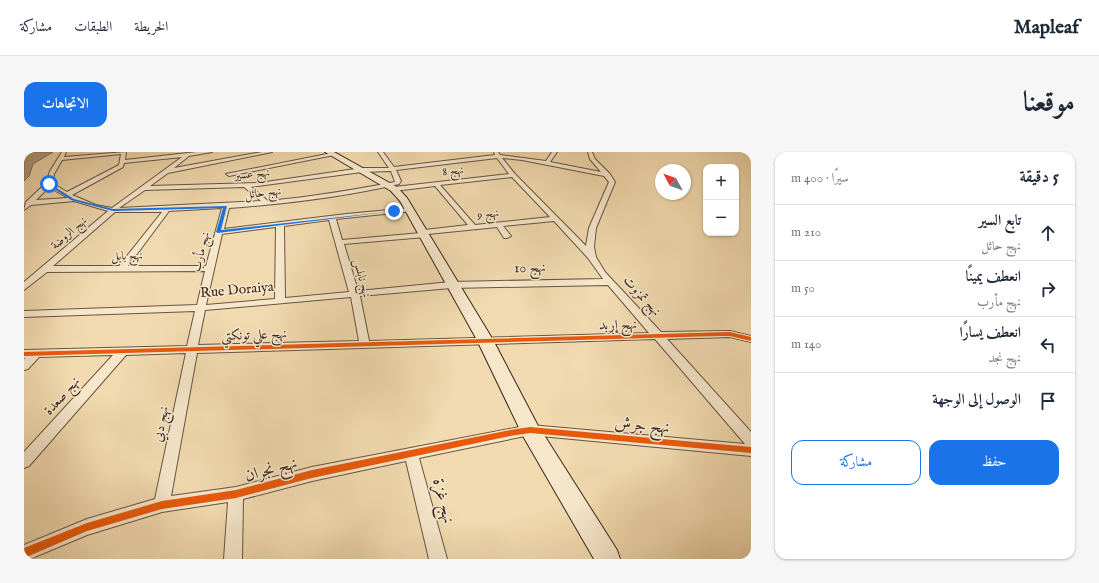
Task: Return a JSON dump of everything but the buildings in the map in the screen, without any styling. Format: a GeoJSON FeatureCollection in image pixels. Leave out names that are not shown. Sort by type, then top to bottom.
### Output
{"type":"FeatureCollection","features":[{"type":"Feature","properties":{"kind":"main road"},"geometry":{"type":"LineString","coordinates":[[331,153],[391,187],[411,210],[451,284],[485,340],[530,430],[608,559]]}},
{"type":"Feature","properties":{"kind":"street"},"geometry":{"type":"LineString","coordinates":[[24,208],[28,202],[49,184],[50,174],[54,166],[61,159],[64,152]]}},
{"type":"Feature","properties":{"kind":"street"},"geometry":{"type":"LineString","coordinates":[[61,159],[123,152],[123,162]]}},
{"type":"Feature","properties":{"kind":"street"},"geometry":{"type":"LineString","coordinates":[[66,195],[114,170],[123,162],[210,152]]}},
{"type":"Feature","properties":{"kind":"street"},"geometry":{"type":"LineString","coordinates":[[222,168],[255,153],[270,152]]}},
{"type":"Feature","properties":{"kind":"street"},"geometry":{"type":"LineString","coordinates":[[380,152],[396,174],[398,181],[391,187]]}},
{"type":"Feature","properties":{"kind":"street"},"geometry":{"type":"LineString","coordinates":[[547,163],[555,152]]}},
{"type":"Feature","properties":{"kind":"street"},"geometry":{"type":"LineString","coordinates":[[590,152],[593,159],[608,175],[612,182],[606,203],[596,219],[590,237],[592,257]]}},
{"type":"Feature","properties":{"kind":"street"},"geometry":{"type":"LineString","coordinates":[[167,171],[222,168],[331,153]]}},
{"type":"Feature","properties":{"kind":"street","name":"نهج عسير"},"geometry":{"type":"LineString","coordinates":[[142,188],[246,186],[362,170],[376,171],[497,154],[608,175]]}},
{"type":"Feature","properties":{"kind":"street","name":"نهج تمزوت"},"geometry":{"type":"LineString","coordinates":[[497,154],[513,175],[592,257],[610,282],[751,441]]}},
{"type":"Feature","properties":{"kind":"street","name":"نهج الروضة"},"geometry":{"type":"LineString","coordinates":[[24,287],[113,210],[167,171],[186,155]]}},
{"type":"Feature","properties":{"kind":"street"},"geometry":{"type":"LineString","coordinates":[[222,168],[268,204]]}},
{"type":"Feature","properties":{"kind":"street","name":"نهج 8"},"geometry":{"type":"LineString","coordinates":[[391,187],[436,184],[513,175]]}},
{"type":"Feature","properties":{"kind":"street","name":"نهج حائل"},"geometry":{"type":"LineString","coordinates":[[49,184],[72,199],[113,210],[226,207],[268,204],[391,187]]}},
{"type":"Feature","properties":{"kind":"street"},"geometry":{"type":"LineString","coordinates":[[436,184],[473,227]]}},
{"type":"Feature","properties":{"kind":"street"},"geometry":{"type":"LineString","coordinates":[[28,202],[72,199]]}},
{"type":"Feature","properties":{"kind":"street","name":"نهج مأرب"},"geometry":{"type":"LineString","coordinates":[[192,349],[218,232],[226,207]]}},
{"type":"Feature","properties":{"kind":"street"},"geometry":{"type":"LineString","coordinates":[[122,268],[168,209]]}},
{"type":"Feature","properties":{"kind":"street"},"geometry":{"type":"LineString","coordinates":[[218,232],[411,210]]}},
{"type":"Feature","properties":{"kind":"street","name":"نهج نابلس"},"geometry":{"type":"LineString","coordinates":[[332,218],[341,242],[355,295],[365,345]]}},
{"type":"Feature","properties":{"kind":"street","name":"نهج 9"},"geometry":{"type":"LineString","coordinates":[[341,242],[554,219]]}},
{"type":"Feature","properties":{"kind":"street"},"geometry":{"type":"LineString","coordinates":[[498,224],[507,236]]}},
{"type":"Feature","properties":{"kind":"street"},"geometry":{"type":"LineString","coordinates":[[280,226],[280,300]]}},
{"type":"Feature","properties":{"kind":"street","name":"نهج بابل"},"geometry":{"type":"LineString","coordinates":[[45,269],[210,268]]}},
{"type":"Feature","properties":{"kind":"street","name":"نهج 10"},"geometry":{"type":"LineString","coordinates":[[451,284],[610,282]]}},
{"type":"Feature","properties":{"kind":"street","name":"Rue Doraiya"},"geometry":{"type":"LineString","coordinates":[[24,314],[163,308],[201,308],[280,300],[355,295],[451,284]]}},
{"type":"Feature","properties":{"kind":"street","name":"نهج إربد"},"geometry":{"type":"LineString","coordinates":[[485,340],[730,334],[751,339]]}},
{"type":"Feature","properties":{"kind":"street","name":"نهج علي تونكتي"},"geometry":{"type":"LineString","coordinates":[[24,354],[365,345],[485,340]]}},
{"type":"Feature","properties":{"kind":"street","name":"نهج دبي"},"geometry":{"type":"LineString","coordinates":[[162,505],[192,349]]}},
{"type":"Feature","properties":{"kind":"street","name":"نهج صعدة"},"geometry":{"type":"LineString","coordinates":[[24,462],[123,351]]}},
{"type":"Feature","properties":{"kind":"street"},"geometry":{"type":"LineString","coordinates":[[24,366],[36,354]]}},
{"type":"Feature","properties":{"kind":"street","name":"نهج جرش"},"geometry":{"type":"LineString","coordinates":[[530,430],[751,450]]}},
{"type":"Feature","properties":{"kind":"street","name":"نهج نجران"},"geometry":{"type":"LineString","coordinates":[[24,553],[87,527],[162,505],[236,494],[312,474],[530,430]]}},
{"type":"Feature","properties":{"kind":"street","name":"نهج غزة"},"geometry":{"type":"LineString","coordinates":[[411,453],[438,559]]}},
{"type":"Feature","properties":{"kind":"street"},"geometry":{"type":"LineString","coordinates":[[233,559],[236,494]]}},
{"type":"Feature","properties":{"kind":"shaded area"},"geometry":{"type":"Polygon","coordinates":[[[24,152],[53,152],[33,164],[29,176],[24,181],[24,152]]]}},
{"type":"Feature","properties":{"kind":"cycle path"},"geometry":{"type":"LineString","coordinates":[[24,354],[719,334],[730,334],[751,339]]}},
{"type":"Feature","properties":{"kind":"cycle path"},"geometry":{"type":"LineString","coordinates":[[24,553],[87,527],[162,505],[236,494],[312,474],[530,430],[751,450]]}},
{"type":"Feature","properties":{"kind":"route"},"geometry":{"type":"LineString","coordinates":[[49,184],[72,199],[100,208],[113,210],[226,207],[218,232],[280,226],[346,216],[394,211]]}}]}
